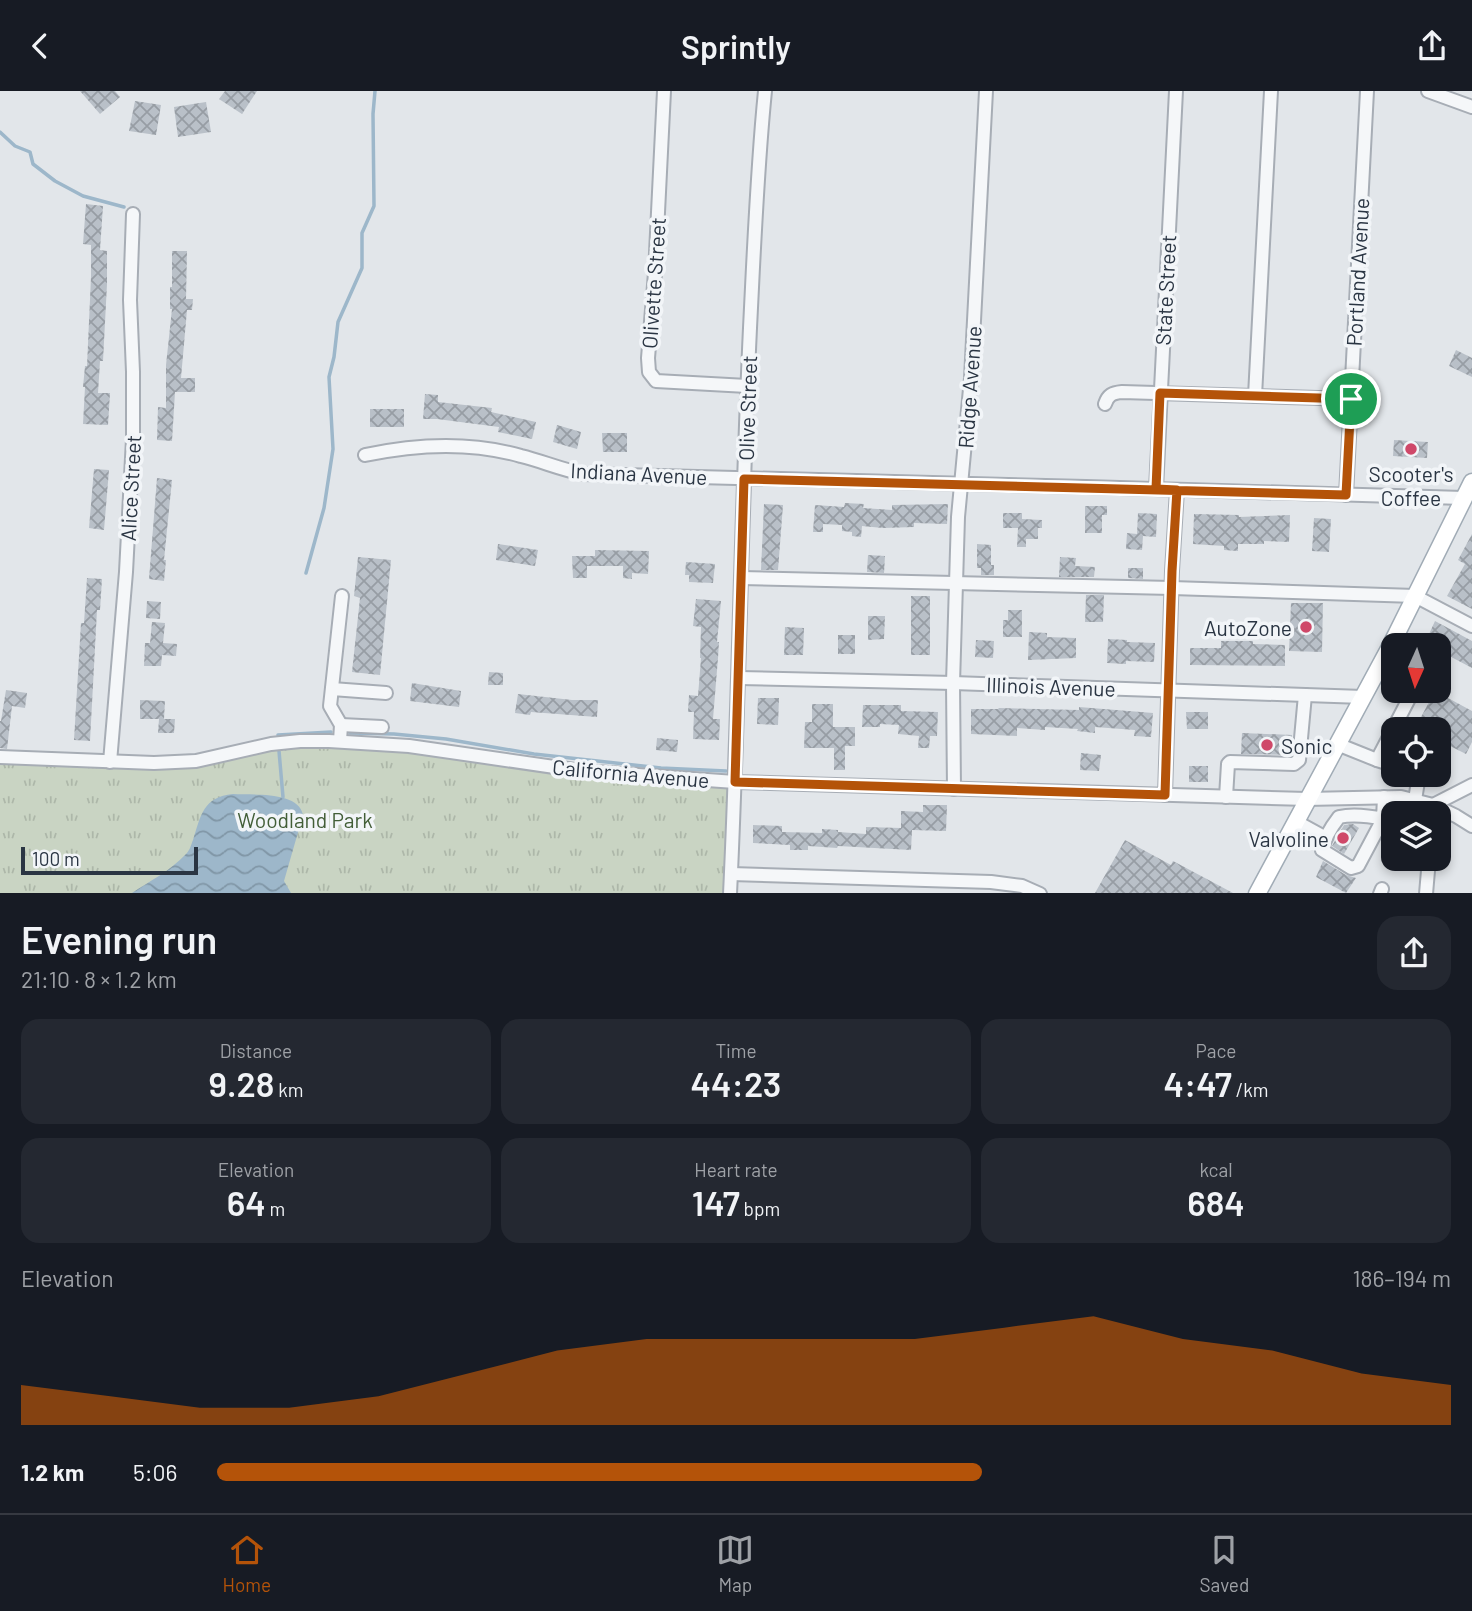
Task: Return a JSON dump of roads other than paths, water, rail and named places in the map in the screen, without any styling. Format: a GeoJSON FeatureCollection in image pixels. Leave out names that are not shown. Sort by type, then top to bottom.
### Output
{"type":"FeatureCollection","features":[{"type":"Feature","properties":{"kind":"main road"},"geometry":{"type":"LineString","coordinates":[[1398,633],[1472,482]]}},
{"type":"Feature","properties":{"kind":"main road"},"geometry":{"type":"LineString","coordinates":[[1258,893],[1381,666]]}},
{"type":"Feature","properties":{"kind":"street","name":"Olivette Street"},"geometry":{"type":"LineString","coordinates":[[664,91],[649,372],[656,381],[747,386]]}},
{"type":"Feature","properties":{"kind":"street","name":"Olive Street"},"geometry":{"type":"LineString","coordinates":[[730,893],[747,386],[755,208],[765,91]]}},
{"type":"Feature","properties":{"kind":"street","name":"Ridge Avenue"},"geometry":{"type":"LineString","coordinates":[[954,789],[953,683],[958,517],[971,378],[986,91]]}},
{"type":"Feature","properties":{"kind":"street","name":"State Street"},"geometry":{"type":"LineString","coordinates":[[1156,489],[1176,91]]}},
{"type":"Feature","properties":{"kind":"street"},"geometry":{"type":"LineString","coordinates":[[1255,396],[1270,91]]}},
{"type":"Feature","properties":{"kind":"street","name":"Portland Avenue"},"geometry":{"type":"LineString","coordinates":[[1346,495],[1367,91]]}},
{"type":"Feature","properties":{"kind":"street"},"geometry":{"type":"LineString","coordinates":[[1428,91],[1472,107]]}},
{"type":"Feature","properties":{"kind":"street","name":"Alice Street"},"geometry":{"type":"LineString","coordinates":[[110,762],[126,572],[133,439],[130,300],[133,214]]}},
{"type":"Feature","properties":{"kind":"street"},"geometry":{"type":"LineString","coordinates":[[1105,404],[1107,397],[1114,393],[1351,399]]}},
{"type":"Feature","properties":{"kind":"street","name":"Indiana Avenue"},"geometry":{"type":"LineString","coordinates":[[365,454],[412,447],[454,446],[520,455],[584,474],[1463,498]]}},
{"type":"Feature","properties":{"kind":"street"},"geometry":{"type":"LineString","coordinates":[[1165,795],[1177,490]]}},
{"type":"Feature","properties":{"kind":"street"},"geometry":{"type":"LineString","coordinates":[[741,578],[1415,596],[1472,626]]}},
{"type":"Feature","properties":{"kind":"street"},"geometry":{"type":"LineString","coordinates":[[340,741],[341,725],[330,706],[342,596]]}},
{"type":"Feature","properties":{"kind":"street","name":"Illinois Avenue"},"geometry":{"type":"LineString","coordinates":[[739,678],[1363,697]]}},
{"type":"Feature","properties":{"kind":"street"},"geometry":{"type":"LineString","coordinates":[[332,688],[386,694]]}},
{"type":"Feature","properties":{"kind":"street"},"geometry":{"type":"LineString","coordinates":[[1226,797],[1230,762],[1294,764],[1300,757],[1305,695]]}},
{"type":"Feature","properties":{"kind":"street"},"geometry":{"type":"LineString","coordinates":[[1377,760],[1407,703]]}},
{"type":"Feature","properties":{"kind":"street"},"geometry":{"type":"LineString","coordinates":[[341,725],[382,727]]}},
{"type":"Feature","properties":{"kind":"street","name":"California Avenue"},"geometry":{"type":"LineString","coordinates":[[0,757],[154,763],[195,761],[271,744],[340,741],[444,751],[582,771],[735,782],[1307,799],[1401,796],[1415,800]]}},
{"type":"Feature","properties":{"kind":"street"},"geometry":{"type":"LineString","coordinates":[[1337,744],[1381,761]]}},
{"type":"Feature","properties":{"kind":"street"},"geometry":{"type":"LineString","coordinates":[[1447,801],[1472,785]]}},
{"type":"Feature","properties":{"kind":"street"},"geometry":{"type":"LineString","coordinates":[[1415,800],[1417,787]]}},
{"type":"Feature","properties":{"kind":"street"},"geometry":{"type":"LineString","coordinates":[[1384,797],[1384,801]]}},
{"type":"Feature","properties":{"kind":"street"},"geometry":{"type":"LineString","coordinates":[[1381,818],[1344,815],[1339,817],[1322,847],[1324,852],[1351,868],[1358,866],[1381,823]]}},
{"type":"Feature","properties":{"kind":"street","name":"California Avenue"},"geometry":{"type":"LineString","coordinates":[[1451,815],[1472,826]]}},
{"type":"Feature","properties":{"kind":"street"},"geometry":{"type":"LineString","coordinates":[[1296,821],[1326,838]]}},
{"type":"Feature","properties":{"kind":"street"},"geometry":{"type":"LineString","coordinates":[[1426,893],[1428,871]]}},
{"type":"Feature","properties":{"kind":"street"},"geometry":{"type":"LineString","coordinates":[[731,874],[991,882],[1022,886],[1038,893]]}},
{"type":"Feature","properties":{"kind":"water"},"geometry":{"type":"Polygon","coordinates":[[[233,794],[274,796],[300,807],[303,815],[284,881],[291,893],[132,893],[167,871],[187,852],[201,815],[209,803],[233,794]]]}},
{"type":"Feature","properties":{"kind":"waterway"},"geometry":{"type":"LineString","coordinates":[[306,573],[324,508],[333,449],[329,377],[338,322],[362,268],[362,233],[374,206],[375,91]]}},
{"type":"Feature","properties":{"kind":"waterway"},"geometry":{"type":"LineString","coordinates":[[0,132],[15,146],[30,152],[33,164],[55,181],[83,196],[124,207]]}},
{"type":"Feature","properties":{"kind":"waterway"},"geometry":{"type":"LineString","coordinates":[[278,735],[331,732]]}},
{"type":"Feature","properties":{"kind":"waterway"},"geometry":{"type":"LineString","coordinates":[[350,733],[446,739],[534,754],[661,768],[726,771]]}},
{"type":"Feature","properties":{"kind":"waterway"},"geometry":{"type":"LineString","coordinates":[[279,751],[283,797]]}},
{"type":"Feature","properties":{"kind":"place","name":"Scooter's Coffee"},"geometry":{"type":"Point","coordinates":[1411,449]}},
{"type":"Feature","properties":{"kind":"place","name":"AutoZone"},"geometry":{"type":"Point","coordinates":[1306,627]}},
{"type":"Feature","properties":{"kind":"place","name":"Sonic"},"geometry":{"type":"Point","coordinates":[1267,745]}},
{"type":"Feature","properties":{"kind":"place","name":"Valvoline"},"geometry":{"type":"Point","coordinates":[1343,838]}},
{"type":"Feature","properties":{"kind":"park label","name":"Woodland Park"},"geometry":{"type":"Point","coordinates":[305,819]}}]}
